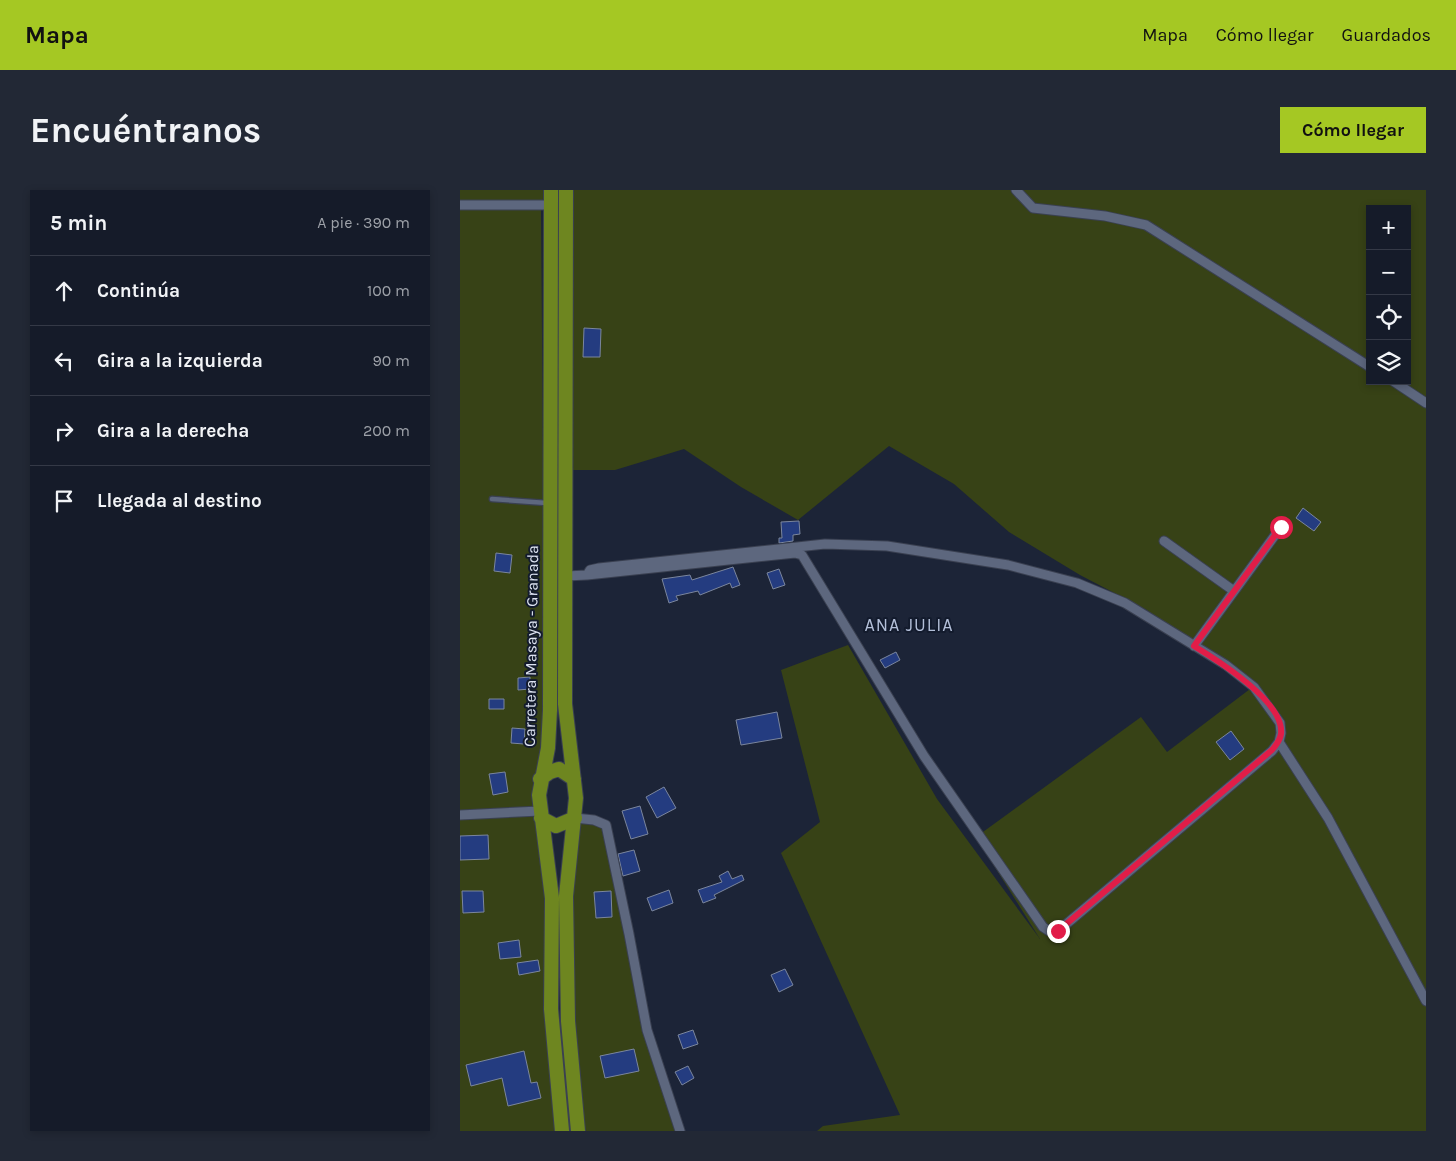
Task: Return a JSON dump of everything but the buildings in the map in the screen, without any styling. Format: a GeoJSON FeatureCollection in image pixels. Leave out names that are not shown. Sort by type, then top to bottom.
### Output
{"type":"FeatureCollection","features":[{"type":"Feature","properties":{"kind":"highway","name":"Carretera Masaya - Granada"},"geometry":{"type":"LineString","coordinates":[[552,190],[550,710],[548,748],[540,779],[540,814],[552,898],[551,1009],[562,1131]]}},
{"type":"Feature","properties":{"kind":"highway","name":"Carretera Masaya - Granada"},"geometry":{"type":"LineString","coordinates":[[566,190],[565,704],[574,779],[575,818],[566,896],[568,1021],[578,1131]]}},
{"type":"Feature","properties":{"kind":"highway"},"geometry":{"type":"LineString","coordinates":[[540,779],[550,772],[559,770],[574,779]]}},
{"type":"Feature","properties":{"kind":"highway"},"geometry":{"type":"LineString","coordinates":[[540,814],[556,826],[575,818]]}},
{"type":"Feature","properties":{"kind":"street"},"geometry":{"type":"LineString","coordinates":[[1016,190],[1033,208],[1105,216],[1146,225],[1366,364]]}},
{"type":"Feature","properties":{"kind":"street"},"geometry":{"type":"LineString","coordinates":[[460,205],[551,205]]}},
{"type":"Feature","properties":{"kind":"street"},"geometry":{"type":"LineString","coordinates":[[1400,385],[1426,403]]}},
{"type":"Feature","properties":{"kind":"street"},"geometry":{"type":"LineString","coordinates":[[1194,646],[1281,527]]}},
{"type":"Feature","properties":{"kind":"street"},"geometry":{"type":"LineString","coordinates":[[1164,541],[1234,591]]}},
{"type":"Feature","properties":{"kind":"street"},"geometry":{"type":"LineString","coordinates":[[566,576],[588,575],[795,553],[802,555],[924,756],[1042,927],[1049,931],[1058,931],[1272,750],[1279,742],[1281,733],[1280,723],[1254,687],[1226,666],[1125,603],[1077,583],[1008,565],[888,546],[825,544],[599,568],[590,570],[588,575]]}},
{"type":"Feature","properties":{"kind":"street"},"geometry":{"type":"LineString","coordinates":[[1279,742],[1328,818],[1426,1001]]}},
{"type":"Feature","properties":{"kind":"street"},"geometry":{"type":"LineString","coordinates":[[460,815],[540,814]]}},
{"type":"Feature","properties":{"kind":"street"},"geometry":{"type":"LineString","coordinates":[[575,818],[606,825],[647,1030],[680,1131]]}},
{"type":"Feature","properties":{"kind":"lane"},"geometry":{"type":"LineString","coordinates":[[492,499],[551,503]]}},
{"type":"Feature","properties":{"kind":"green space"},"geometry":{"type":"Polygon","coordinates":[[[460,190],[551,190],[541,205],[545,719],[540,811],[562,1131],[460,1131],[460,190]]]}},
{"type":"Feature","properties":{"kind":"green space"},"geometry":{"type":"Polygon","coordinates":[[[566,190],[1426,190],[1426,1131],[817,1131],[823,1126],[900,1115],[781,853],[820,822],[781,670],[848,645],[937,799],[1040,939],[976,837],[1141,717],[1167,752],[1250,689],[1147,610],[1080,575],[1009,532],[954,484],[889,446],[798,520],[741,487],[684,449],[615,470],[566,470],[566,190]]]}},
{"type":"Feature","properties":{"kind":"green space"},"geometry":{"type":"Polygon","coordinates":[[[575,818],[606,825],[647,1030],[680,1131],[578,1131],[568,1021],[575,818]]]}},
{"type":"Feature","properties":{"kind":"district","name":"ANA JULIA"},"geometry":{"type":"Point","coordinates":[909,625]}},
{"type":"Feature","properties":{"kind":"route"},"geometry":{"type":"LineString","coordinates":[[1058,931],[1272,750],[1279,742],[1281,733],[1280,723],[1254,687],[1226,666],[1194,646],[1281,527]]}}]}
